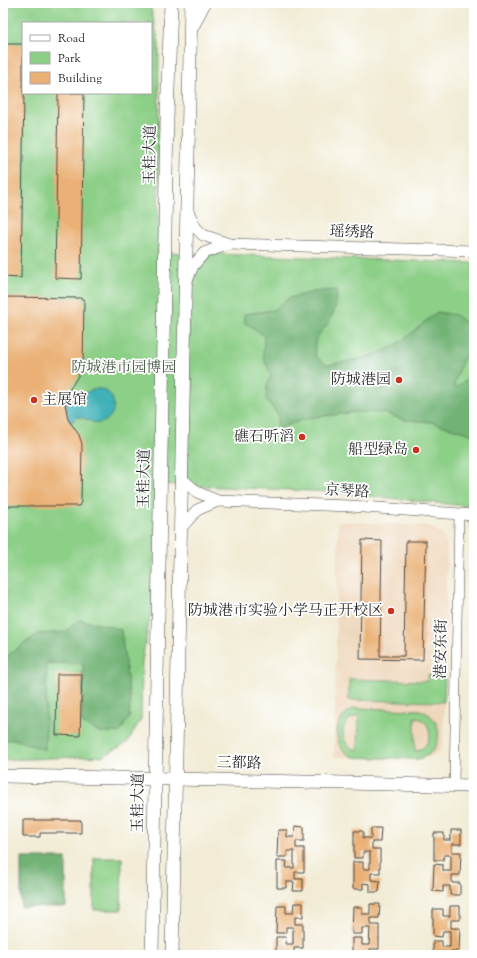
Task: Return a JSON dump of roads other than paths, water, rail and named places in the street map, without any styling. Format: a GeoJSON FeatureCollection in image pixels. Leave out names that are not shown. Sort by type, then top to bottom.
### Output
{"type":"FeatureCollection","features":[{"type":"Feature","properties":{"kind":"main road"},"geometry":{"type":"LineString","coordinates":[[162,3],[170,32]]}},
{"type":"Feature","properties":{"kind":"main road","name":"玉桂大道"},"geometry":{"type":"LineString","coordinates":[[152,955],[164,291],[171,3]]}},
{"type":"Feature","properties":{"kind":"main road"},"geometry":{"type":"LineString","coordinates":[[172,955],[189,35],[191,3]]}},
{"type":"Feature","properties":{"kind":"main road"},"geometry":{"type":"LineString","coordinates":[[189,35],[204,3]]}},
{"type":"Feature","properties":{"kind":"main road"},"geometry":{"type":"LineString","coordinates":[[167,144],[187,144]]}},
{"type":"Feature","properties":{"kind":"main road"},"geometry":{"type":"LineString","coordinates":[[164,291],[184,290]]}},
{"type":"Feature","properties":{"kind":"main road"},"geometry":{"type":"LineString","coordinates":[[158,608],[179,609]]}},
{"type":"Feature","properties":{"kind":"main road","name":"三都路"},"geometry":{"type":"LineString","coordinates":[[3,776],[155,778],[474,786]]}},
{"type":"Feature","properties":{"kind":"street"},"geometry":{"type":"LineString","coordinates":[[186,206],[196,228],[203,235],[228,244]]}},
{"type":"Feature","properties":{"kind":"street"},"geometry":{"type":"LineString","coordinates":[[184,290],[193,266],[204,253],[228,244]]}},
{"type":"Feature","properties":{"kind":"street","name":"瑶绣路"},"geometry":{"type":"LineString","coordinates":[[228,244],[474,251]]}},
{"type":"Feature","properties":{"kind":"street"},"geometry":{"type":"LineString","coordinates":[[181,478],[197,492],[218,501]]}},
{"type":"Feature","properties":{"kind":"street"},"geometry":{"type":"LineString","coordinates":[[180,529],[197,510],[218,501]]}},
{"type":"Feature","properties":{"kind":"street","name":"京琴路"},"geometry":{"type":"LineString","coordinates":[[218,501],[350,506],[474,515]]}},
{"type":"Feature","properties":{"kind":"street","name":"港安东街"},"geometry":{"type":"LineString","coordinates":[[454,785],[459,514]]}},
{"type":"Feature","properties":{"kind":"water"},"geometry":{"type":"Polygon","coordinates":[[[71,388],[77,395],[98,389],[107,391],[111,395],[114,406],[110,417],[106,421],[100,423],[77,417],[70,423],[67,414],[66,401],[71,388]]]}},
{"type":"Feature","properties":{"kind":"place","name":"防城港园"},"geometry":{"type":"Point","coordinates":[399,380]}},
{"type":"Feature","properties":{"kind":"place","name":"主展馆"},"geometry":{"type":"Point","coordinates":[34,400]}},
{"type":"Feature","properties":{"kind":"place","name":"礁石听滔"},"geometry":{"type":"Point","coordinates":[302,437]}},
{"type":"Feature","properties":{"kind":"place","name":"船型绿岛"},"geometry":{"type":"Point","coordinates":[416,450]}},
{"type":"Feature","properties":{"kind":"place","name":"防城港市实验小学马正开校区"},"geometry":{"type":"Point","coordinates":[391,611]}},
{"type":"Feature","properties":{"kind":"park label","name":"防城港市园博园"},"geometry":{"type":"Point","coordinates":[124,368]}}]}
